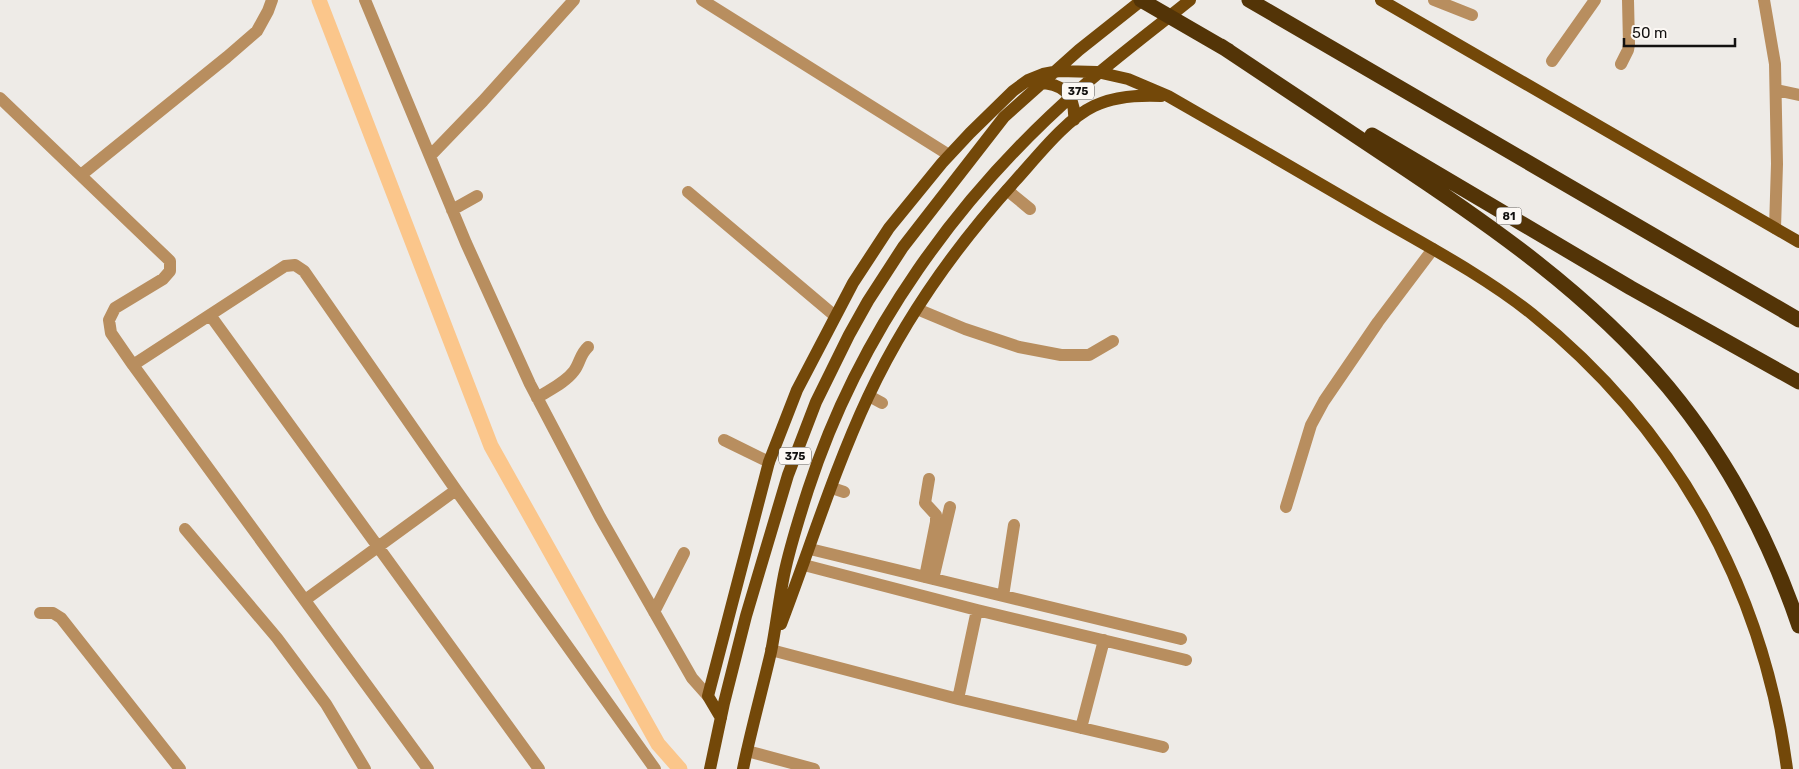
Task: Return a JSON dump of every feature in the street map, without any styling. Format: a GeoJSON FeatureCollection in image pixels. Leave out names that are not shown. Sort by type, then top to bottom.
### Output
{"type":"FeatureCollection","features":[{"type":"Feature","properties":{"kind":"highway","name":"81"},"geometry":{"type":"LineString","coordinates":[[1141,0],[1623,283],[1799,382]]}},
{"type":"Feature","properties":{"kind":"highway"},"geometry":{"type":"LineString","coordinates":[[1249,0],[1799,320]]}},
{"type":"Feature","properties":{"kind":"highway"},"geometry":{"type":"LineString","coordinates":[[1220,46],[1455,201],[1500,234],[1576,294],[1640,355],[1696,423],[1741,494],[1776,565],[1799,626]]}},
{"type":"Feature","properties":{"kind":"main road","name":"375"},"geometry":{"type":"LineString","coordinates":[[711,767],[746,616],[788,475],[816,402],[849,335],[885,274],[927,215],[1004,117],[1073,56],[1141,0]]}},
{"type":"Feature","properties":{"kind":"main road","name":"375"},"geometry":{"type":"LineString","coordinates":[[743,769],[771,650],[784,574],[791,546],[809,489],[842,404],[870,348],[922,262],[976,194],[1025,141],[1082,87],[1190,0]]}},
{"type":"Feature","properties":{"kind":"main road"},"geometry":{"type":"LineString","coordinates":[[1381,0],[1799,242]]}},
{"type":"Feature","properties":{"kind":"main road"},"geometry":{"type":"LineString","coordinates":[[721,718],[708,696],[769,462],[797,390],[835,316],[853,283],[889,228],[949,155],[992,110],[1022,84],[1050,72],[1074,70],[1091,71],[1128,79],[1168,96],[1433,249],[1500,291],[1530,313],[1607,383],[1630,408],[1670,461],[1720,545],[1746,604],[1770,676],[1787,769]]}},
{"type":"Feature","properties":{"kind":"main road"},"geometry":{"type":"LineString","coordinates":[[1022,84],[1044,83],[1056,85],[1065,90],[1073,105],[1074,120]]}},
{"type":"Feature","properties":{"kind":"main road"},"geometry":{"type":"LineString","coordinates":[[771,650],[854,428],[869,396],[917,309],[962,245],[1007,190],[1074,120],[1094,106],[1113,100],[1142,95],[1168,96]]}},
{"type":"Feature","properties":{"kind":"street"},"geometry":{"type":"LineString","coordinates":[[81,175],[227,58],[257,31],[272,0]]}},
{"type":"Feature","properties":{"kind":"street"},"geometry":{"type":"LineString","coordinates":[[365,0],[452,210],[537,398],[600,517],[654,612],[692,678],[708,696]]}},
{"type":"Feature","properties":{"kind":"street"},"geometry":{"type":"LineString","coordinates":[[702,0],[949,155]]}},
{"type":"Feature","properties":{"kind":"street"},"geometry":{"type":"LineString","coordinates":[[1434,0],[1472,15]]}},
{"type":"Feature","properties":{"kind":"street"},"geometry":{"type":"LineString","coordinates":[[1552,61],[1595,0]]}},
{"type":"Feature","properties":{"kind":"street"},"geometry":{"type":"LineString","coordinates":[[1621,64],[1629,44],[1628,0]]}},
{"type":"Feature","properties":{"kind":"street"},"geometry":{"type":"LineString","coordinates":[[1764,0],[1775,64],[1777,164],[1775,228]]}},
{"type":"Feature","properties":{"kind":"street"},"geometry":{"type":"LineString","coordinates":[[430,156],[483,101],[571,1]]}},
{"type":"Feature","properties":{"kind":"street"},"geometry":{"type":"LineString","coordinates":[[1776,90],[1799,95]]}},
{"type":"Feature","properties":{"kind":"street"},"geometry":{"type":"LineString","coordinates":[[0,98],[170,261],[170,271],[163,279],[115,308],[109,320],[111,333],[133,366],[428,769]]}},
{"type":"Feature","properties":{"kind":"street"},"geometry":{"type":"LineString","coordinates":[[1007,190],[1030,209]]}},
{"type":"Feature","properties":{"kind":"street"},"geometry":{"type":"LineString","coordinates":[[688,192],[835,316]]}},
{"type":"Feature","properties":{"kind":"street"},"geometry":{"type":"LineString","coordinates":[[452,210],[477,196]]}},
{"type":"Feature","properties":{"kind":"street"},"geometry":{"type":"LineString","coordinates":[[1286,507],[1311,425],[1324,401],[1378,322],[1433,249]]}},
{"type":"Feature","properties":{"kind":"street"},"geometry":{"type":"LineString","coordinates":[[133,366],[285,266],[296,265],[304,272],[456,490],[655,769]]}},
{"type":"Feature","properties":{"kind":"street"},"geometry":{"type":"LineString","coordinates":[[917,309],[965,330],[1019,347],[1061,355],[1089,355],[1112,341]]}},
{"type":"Feature","properties":{"kind":"street"},"geometry":{"type":"LineString","coordinates":[[210,314],[539,769]]}},
{"type":"Feature","properties":{"kind":"street"},"geometry":{"type":"LineString","coordinates":[[537,398],[567,379],[575,370],[581,355],[588,347]]}},
{"type":"Feature","properties":{"kind":"street"},"geometry":{"type":"LineString","coordinates":[[869,396],[882,403]]}},
{"type":"Feature","properties":{"kind":"street"},"geometry":{"type":"LineString","coordinates":[[724,440],[769,462]]}},
{"type":"Feature","properties":{"kind":"street"},"geometry":{"type":"LineString","coordinates":[[929,578],[936,522],[936,515],[925,503],[930,479]]}},
{"type":"Feature","properties":{"kind":"street"},"geometry":{"type":"LineString","coordinates":[[832,488],[844,492]]}},
{"type":"Feature","properties":{"kind":"street"},"geometry":{"type":"LineString","coordinates":[[305,600],[456,490]]}},
{"type":"Feature","properties":{"kind":"street"},"geometry":{"type":"LineString","coordinates":[[929,578],[950,508]]}},
{"type":"Feature","properties":{"kind":"street"},"geometry":{"type":"LineString","coordinates":[[1003,596],[1014,525]]}},
{"type":"Feature","properties":{"kind":"street"},"geometry":{"type":"LineString","coordinates":[[185,529],[277,638],[326,704],[365,769]]}},
{"type":"Feature","properties":{"kind":"street"},"geometry":{"type":"LineString","coordinates":[[810,548],[1181,639]]}},
{"type":"Feature","properties":{"kind":"street"},"geometry":{"type":"LineString","coordinates":[[654,612],[684,553]]}},
{"type":"Feature","properties":{"kind":"street"},"geometry":{"type":"LineString","coordinates":[[804,565],[977,610],[1186,660]]}},
{"type":"Feature","properties":{"kind":"street"},"geometry":{"type":"LineString","coordinates":[[958,699],[977,610]]}},
{"type":"Feature","properties":{"kind":"street"},"geometry":{"type":"LineString","coordinates":[[40,613],[53,613],[62,618],[180,769]]}},
{"type":"Feature","properties":{"kind":"street"},"geometry":{"type":"LineString","coordinates":[[1081,728],[1104,640]]}},
{"type":"Feature","properties":{"kind":"street"},"geometry":{"type":"LineString","coordinates":[[771,650],[958,699],[1163,747]]}},
{"type":"Feature","properties":{"kind":"street"},"geometry":{"type":"LineString","coordinates":[[747,751],[774,764],[814,769]]}},
{"type":"Feature","properties":{"kind":"waterway"},"geometry":{"type":"LineString","coordinates":[[319,0],[491,446],[658,744],[680,769]]}}]}
